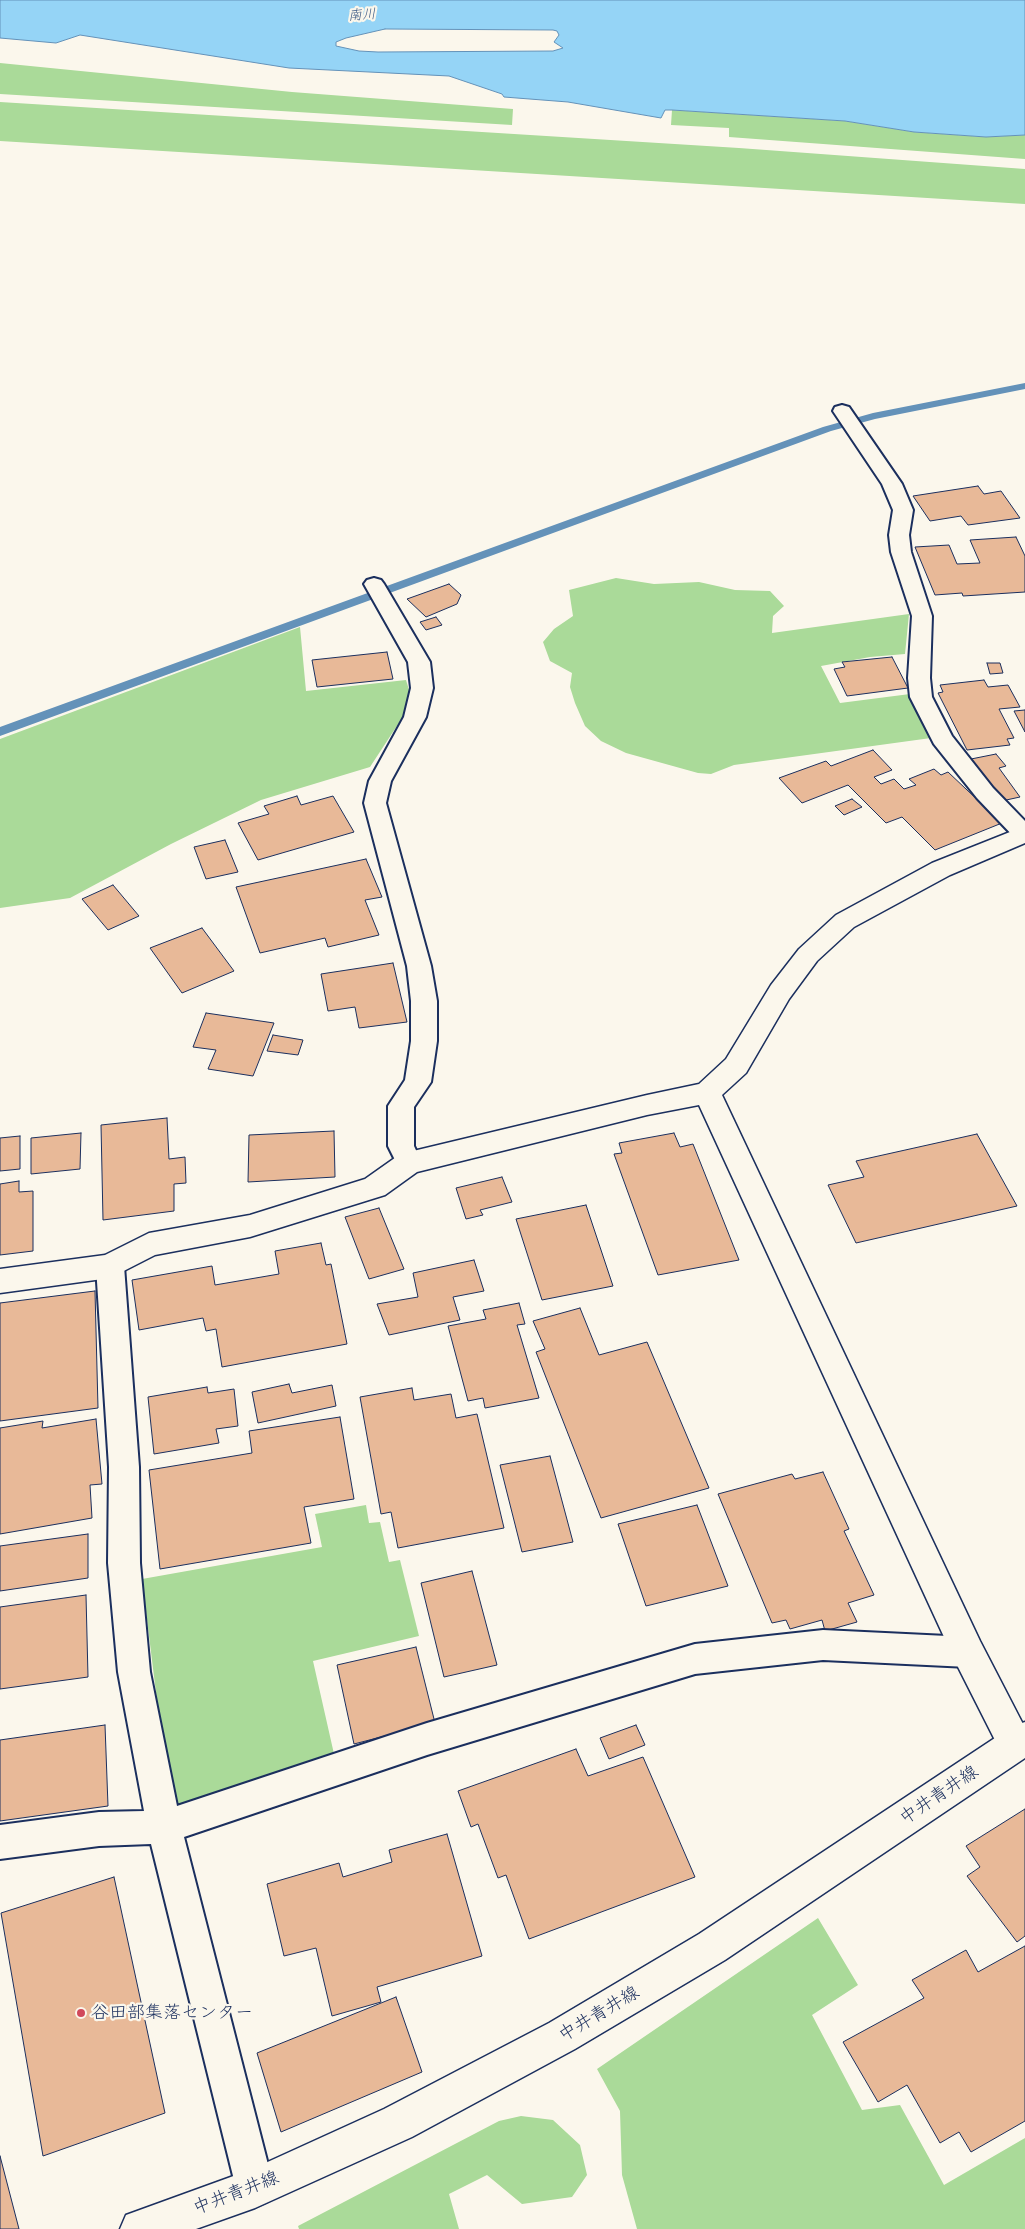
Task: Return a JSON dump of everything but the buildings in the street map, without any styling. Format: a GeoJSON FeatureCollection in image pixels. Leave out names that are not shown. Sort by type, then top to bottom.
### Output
{"type":"FeatureCollection","features":[{"type":"Feature","properties":{"kind":"street"},"geometry":{"type":"LineString","coordinates":[[0,1281],[110,1266],[149,1245],[250,1226],[374,1187],[409,1163],[646,1105],[707,1094],[736,1066],[780,992],[808,955],[845,921],[941,870],[1025,834]]}},
{"type":"Feature","properties":{"kind":"street"},"geometry":{"type":"LineString","coordinates":[[707,1094],[968,1652],[1020,1741]]}},
{"type":"Feature","properties":{"kind":"street","name":"中井青井線"},"geometry":{"type":"LineString","coordinates":[[140,2229],[255,2188],[398,2122],[562,2036],[712,1947],[1020,1741]]}},
{"type":"Feature","properties":{"kind":"lane"},"geometry":{"type":"LineString","coordinates":[[842,412],[892,484],[903,510],[899,535],[901,552],[922,616],[919,678],[921,697],[942,739],[984,793],[1025,834]]}},
{"type":"Feature","properties":{"kind":"lane"},"geometry":{"type":"LineString","coordinates":[[374,584],[419,662],[422,688],[415,717],[380,781],[376,803],[419,966],[424,1001],[424,1041],[418,1082],[401,1106],[401,1146],[409,1163]]}},
{"type":"Feature","properties":{"kind":"lane"},"geometry":{"type":"LineString","coordinates":[[110,1266],[124,1467],[124,1563],[134,1672],[164,1827],[255,2188]]}},
{"type":"Feature","properties":{"kind":"lane"},"geometry":{"type":"LineString","coordinates":[[0,1842],[100,1829],[164,1827],[427,1739],[695,1659],[823,1645],[968,1652]]}},
{"type":"Feature","properties":{"kind":"green space"},"geometry":{"type":"Polygon","coordinates":[[[0,63],[292,92],[513,109],[512,125],[0,94],[0,63]]]}},
{"type":"Feature","properties":{"kind":"green space"},"geometry":{"type":"Polygon","coordinates":[[[0,102],[739,148],[1025,169],[1025,204],[0,141],[0,102]]]}},
{"type":"Feature","properties":{"kind":"green space"},"geometry":{"type":"Polygon","coordinates":[[[672,110],[845,121],[914,132],[986,137],[1025,135],[1025,159],[729,137],[729,128],[671,125],[672,110]]]}},
{"type":"Feature","properties":{"kind":"green space"},"geometry":{"type":"Polygon","coordinates":[[[616,578],[654,584],[699,582],[735,590],[770,591],[784,606],[773,616],[772,633],[909,614],[905,654],[870,657],[821,666],[840,703],[910,694],[931,738],[734,765],[711,774],[698,773],[626,753],[601,741],[585,726],[575,703],[570,687],[572,673],[550,661],[543,642],[554,629],[573,616],[569,590],[616,578]]]}},
{"type":"Feature","properties":{"kind":"green space"},"geometry":{"type":"Polygon","coordinates":[[[300,627],[306,691],[406,680],[410,693],[408,709],[370,767],[261,800],[171,844],[70,898],[0,908],[0,739],[300,627]]]}},
{"type":"Feature","properties":{"kind":"green space"},"geometry":{"type":"Polygon","coordinates":[[[366,1505],[369,1523],[380,1522],[389,1562],[400,1560],[419,1636],[313,1661],[334,1754],[178,1812],[159,1717],[142,1579],[322,1547],[315,1514],[366,1505]]]}},
{"type":"Feature","properties":{"kind":"green space"},"geometry":{"type":"Polygon","coordinates":[[[818,1918],[858,1985],[812,2015],[862,2110],[900,2105],[944,2185],[1025,2138],[1025,2229],[637,2229],[622,2175],[620,2111],[597,2069],[818,1918]]]}},
{"type":"Feature","properties":{"kind":"green space"},"geometry":{"type":"Polygon","coordinates":[[[521,2116],[553,2120],[580,2145],[587,2175],[572,2197],[522,2204],[487,2175],[449,2194],[459,2229],[299,2229],[298,2226],[499,2121],[521,2116]]]}},
{"type":"Feature","properties":{"kind":"water","name":"南川"},"geometry":{"type":"Polygon","coordinates":[[[0,0],[1025,0],[1025,135],[986,137],[914,132],[845,121],[672,110],[665,110],[661,118],[568,102],[504,97],[502,94],[449,76],[289,68],[80,35],[56,43],[0,38],[0,0]],[[385,29],[346,38],[336,42],[336,46],[359,51],[378,52],[553,51],[563,48],[554,42],[559,35],[557,31],[385,29]]]}},
{"type":"Feature","properties":{"kind":"waterway"},"geometry":{"type":"LineString","coordinates":[[0,732],[827,429],[873,416],[1025,386]]}},
{"type":"Feature","properties":{"kind":"place","name":"谷田部集落センター"},"geometry":{"type":"Point","coordinates":[81,2013]}}]}
